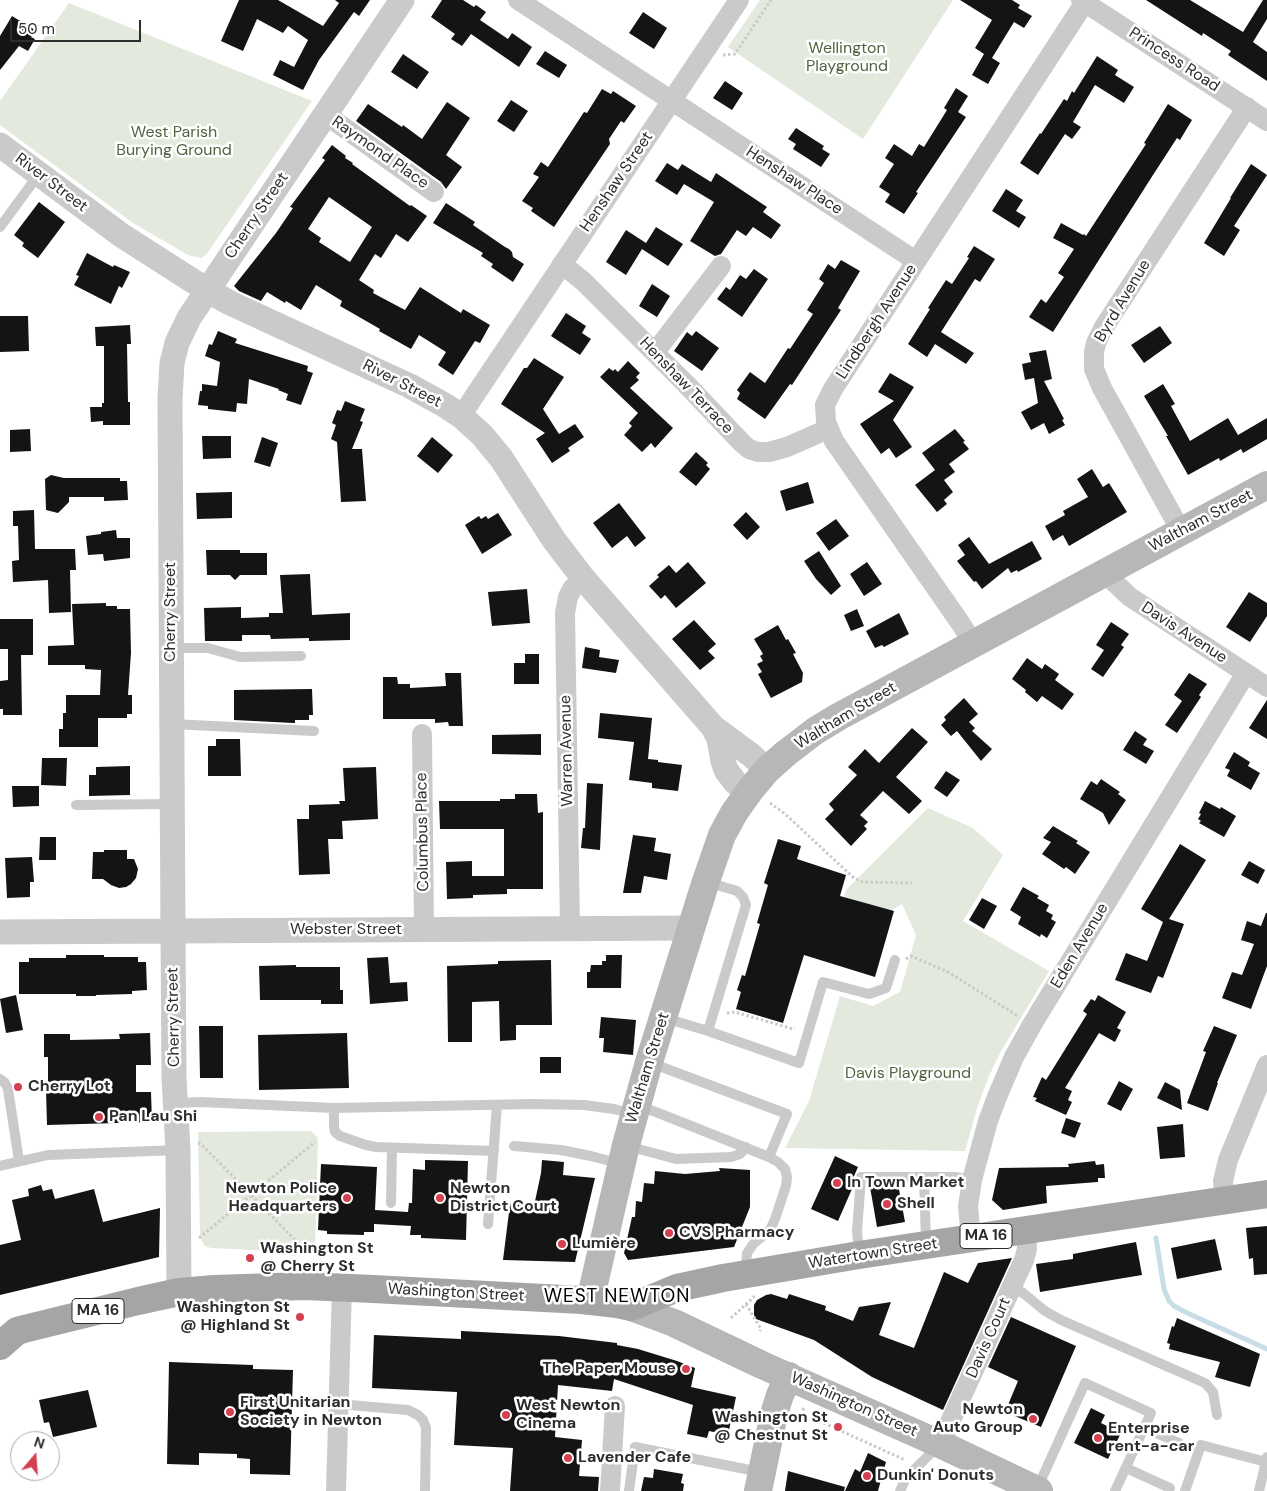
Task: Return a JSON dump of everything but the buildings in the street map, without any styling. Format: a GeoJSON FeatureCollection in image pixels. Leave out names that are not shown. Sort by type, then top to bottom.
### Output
{"type":"FeatureCollection","features":[{"type":"Feature","properties":{"kind":"main road","name":"Waltham Street"},"geometry":{"type":"LineString","coordinates":[[590,1301],[623,1155],[706,881],[722,835],[734,813],[759,798],[767,770],[794,746],[826,724],[1267,485]]}},
{"type":"Feature","properties":{"kind":"main road","name":"Watertown Street"},"geometry":{"type":"LineString","coordinates":[[631,1307],[677,1288],[699,1282],[752,1285],[859,1255],[1267,1194]]}},
{"type":"Feature","properties":{"kind":"main road","name":"Washington Street"},"geometry":{"type":"LineString","coordinates":[[6,1335],[179,1292],[253,1287],[342,1288],[617,1304],[631,1307],[674,1323],[940,1444],[1037,1491]]}},
{"type":"Feature","properties":{"kind":"main road"},"geometry":{"type":"LineString","coordinates":[[759,1482],[774,1414],[789,1376]]}},
{"type":"Feature","properties":{"kind":"street","name":"Cherry Street"},"geometry":{"type":"LineString","coordinates":[[179,1292],[185,1146],[176,1103],[173,931],[170,399],[174,353],[184,327],[207,290],[402,0]]}},
{"type":"Feature","properties":{"kind":"street"},"geometry":{"type":"LineString","coordinates":[[518,0],[672,101]]}},
{"type":"Feature","properties":{"kind":"street","name":"Henshaw Street"},"geometry":{"type":"LineString","coordinates":[[461,416],[739,0]]}},
{"type":"Feature","properties":{"kind":"street","name":"Princess Road"},"geometry":{"type":"LineString","coordinates":[[1083,1],[1267,121]]}},
{"type":"Feature","properties":{"kind":"street","name":"Lindbergh Avenue"},"geometry":{"type":"LineString","coordinates":[[973,643],[834,441],[826,422],[825,405],[830,394],[1083,1]]}},
{"type":"Feature","properties":{"kind":"street","name":"Henshaw Place"},"geometry":{"type":"LineString","coordinates":[[672,101],[916,261]]}},
{"type":"Feature","properties":{"kind":"street","name":"Byrd Avenue"},"geometry":{"type":"LineString","coordinates":[[1181,531],[1102,388],[1094,369],[1094,352],[1104,327],[1247,107]]}},
{"type":"Feature","properties":{"kind":"street","name":"Raymond Place"},"geometry":{"type":"LineString","coordinates":[[325,114],[434,192]]}},
{"type":"Feature","properties":{"kind":"street","name":"River Street"},"geometry":{"type":"LineString","coordinates":[[0,145],[122,235],[207,290],[230,303],[410,386],[461,416],[482,435],[501,458],[554,540],[583,578],[714,727],[751,755],[767,770]]}},
{"type":"Feature","properties":{"kind":"street","name":"Henshaw Terrace"},"geometry":{"type":"LineString","coordinates":[[562,264],[584,282],[749,449],[763,452],[774,451],[828,429]]}},
{"type":"Feature","properties":{"kind":"street"},"geometry":{"type":"LineString","coordinates":[[654,352],[721,266]]}},
{"type":"Feature","properties":{"kind":"street","name":"Davis Avenue"},"geometry":{"type":"LineString","coordinates":[[1108,571],[1115,583],[1130,597],[1267,687]]}},
{"type":"Feature","properties":{"kind":"street","name":"Warren Avenue"},"geometry":{"type":"LineString","coordinates":[[570,929],[565,612],[572,589],[583,578]]}},
{"type":"Feature","properties":{"kind":"street","name":"Eden Avenue"},"geometry":{"type":"LineString","coordinates":[[971,1239],[968,1206],[972,1180],[984,1132],[1002,1083],[1023,1041],[1246,673]]}},
{"type":"Feature","properties":{"kind":"street","name":"River Street"},"geometry":{"type":"LineString","coordinates":[[714,727],[719,739],[722,761],[726,770],[736,782],[759,798]]}},
{"type":"Feature","properties":{"kind":"street","name":"Columbus Place"},"geometry":{"type":"LineString","coordinates":[[422,734],[424,930]]}},
{"type":"Feature","properties":{"kind":"street","name":"Webster Street"},"geometry":{"type":"LineString","coordinates":[[0,932],[691,928]]}},
{"type":"Feature","properties":{"kind":"street"},"geometry":{"type":"LineString","coordinates":[[1225,1200],[1223,1181],[1228,1160],[1267,1065]]}},
{"type":"Feature","properties":{"kind":"street","name":"Davis Court"},"geometry":{"type":"LineString","coordinates":[[940,1444],[1026,1253],[1026,1230]]}},
{"type":"Feature","properties":{"kind":"street"},"geometry":{"type":"LineString","coordinates":[[336,1491],[342,1288]]}},
{"type":"Feature","properties":{"kind":"street"},"geometry":{"type":"LineString","coordinates":[[610,1491],[615,1406]]}},
{"type":"Feature","properties":{"kind":"lane"},"geometry":{"type":"LineString","coordinates":[[0,227],[39,174]]}},
{"type":"Feature","properties":{"kind":"lane"},"geometry":{"type":"LineString","coordinates":[[171,648],[208,648],[240,657],[301,656]]}},
{"type":"Feature","properties":{"kind":"lane"},"geometry":{"type":"LineString","coordinates":[[171,724],[314,731]]}},
{"type":"Feature","properties":{"kind":"lane"},"geometry":{"type":"LineString","coordinates":[[76,805],[172,804]]}},
{"type":"Feature","properties":{"kind":"lane"},"geometry":{"type":"LineString","coordinates":[[706,881],[737,891],[746,905],[708,1031]]}},
{"type":"Feature","properties":{"kind":"lane"},"geometry":{"type":"LineString","coordinates":[[664,1018],[708,1031],[799,1063],[823,982],[869,994],[886,988],[895,960]]}},
{"type":"Feature","properties":{"kind":"lane"},"geometry":{"type":"LineString","coordinates":[[650,1062],[787,1114],[769,1157]]}},
{"type":"Feature","properties":{"kind":"lane"},"geometry":{"type":"LineString","coordinates":[[0,1079],[5,1083],[8,1090],[20,1161]]}},
{"type":"Feature","properties":{"kind":"lane"},"geometry":{"type":"LineString","coordinates":[[176,1103],[201,1102],[334,1108],[584,1105],[661,1114],[769,1157],[785,1169],[787,1177],[786,1186],[775,1220],[770,1230],[754,1243],[747,1253],[746,1266],[752,1285]]}},
{"type":"Feature","properties":{"kind":"lane"},"geometry":{"type":"LineString","coordinates":[[488,1224],[497,1105]]}},
{"type":"Feature","properties":{"kind":"lane"},"geometry":{"type":"LineString","coordinates":[[334,1108],[334,1126],[337,1134],[366,1145],[392,1148],[494,1151]]}},
{"type":"Feature","properties":{"kind":"lane"},"geometry":{"type":"LineString","coordinates":[[0,1166],[48,1155],[185,1146]]}},
{"type":"Feature","properties":{"kind":"lane"},"geometry":{"type":"LineString","coordinates":[[514,1146],[561,1150],[591,1156],[623,1155],[676,1159],[731,1157],[740,1154],[746,1148]]}},
{"type":"Feature","properties":{"kind":"lane"},"geometry":{"type":"LineString","coordinates":[[390,1203],[392,1148]]}},
{"type":"Feature","properties":{"kind":"lane"},"geometry":{"type":"LineString","coordinates":[[859,1255],[857,1232],[861,1177],[955,1177],[972,1180]]}},
{"type":"Feature","properties":{"kind":"lane"},"geometry":{"type":"LineString","coordinates":[[924,1177],[924,1220],[927,1245]]}},
{"type":"Feature","properties":{"kind":"lane"},"geometry":{"type":"LineString","coordinates":[[1012,1287],[1024,1292],[1045,1311],[1061,1320],[1205,1383],[1213,1392],[1217,1416]]}},
{"type":"Feature","properties":{"kind":"lane"},"geometry":{"type":"LineString","coordinates":[[1037,1491],[1084,1383],[1151,1413],[1115,1491]]}},
{"type":"Feature","properties":{"kind":"lane"},"geometry":{"type":"LineString","coordinates":[[338,1404],[412,1411],[423,1420],[426,1431],[426,1491]]}},
{"type":"Feature","properties":{"kind":"lane"},"geometry":{"type":"LineString","coordinates":[[1144,1428],[1180,1443]]}},
{"type":"Feature","properties":{"kind":"lane"},"geometry":{"type":"LineString","coordinates":[[900,1491],[906,1478],[940,1444]]}},
{"type":"Feature","properties":{"kind":"lane"},"geometry":{"type":"LineString","coordinates":[[1185,1491],[1201,1445],[1266,1459],[1259,1491]]}},
{"type":"Feature","properties":{"kind":"lane"},"geometry":{"type":"LineString","coordinates":[[628,1491],[635,1447],[759,1482]]}},
{"type":"Feature","properties":{"kind":"lane"},"geometry":{"type":"LineString","coordinates":[[1126,1468],[1170,1488]]}},
{"type":"Feature","properties":{"kind":"path"},"geometry":{"type":"LineString","coordinates":[[701,57],[736,54],[771,0]]}},
{"type":"Feature","properties":{"kind":"path"},"geometry":{"type":"LineString","coordinates":[[759,798],[784,813],[854,878],[864,882],[912,883]]}},
{"type":"Feature","properties":{"kind":"path"},"geometry":{"type":"LineString","coordinates":[[199,1239],[315,1142]]}},
{"type":"Feature","properties":{"kind":"path"},"geometry":{"type":"LineString","coordinates":[[185,1146],[201,1144],[308,1253],[308,1256]]}},
{"type":"Feature","properties":{"kind":"path"},"geometry":{"type":"LineString","coordinates":[[294,1256],[297,1242]]}},
{"type":"Feature","properties":{"kind":"path"},"geometry":{"type":"LineString","coordinates":[[730,1318],[746,1304],[752,1285]]}},
{"type":"Feature","properties":{"kind":"path"},"geometry":{"type":"LineString","coordinates":[[746,1304],[761,1329],[760,1331]]}},
{"type":"Feature","properties":{"kind":"path","name":"Washington Street"},"geometry":{"type":"LineString","coordinates":[[800,1420],[806,1418],[817,1420],[913,1464]]}},
{"type":"Feature","properties":{"kind":"green space","name":"Wellington Playground"},"geometry":{"type":"Polygon","coordinates":[[[760,0],[953,0],[863,139],[728,47],[760,0]]]}},
{"type":"Feature","properties":{"kind":"green space","name":"West Parish Burying Ground"},"geometry":{"type":"Polygon","coordinates":[[[69,3],[312,101],[206,255],[201,258],[188,255],[133,223],[0,125],[0,101],[69,3]]]}},
{"type":"Feature","properties":{"kind":"green space","name":"Davis Playground"},"geometry":{"type":"Polygon","coordinates":[[[928,808],[973,828],[1003,855],[963,921],[1049,971],[1000,1053],[989,1076],[978,1105],[965,1151],[785,1148],[809,1101],[840,996],[873,1006],[900,992],[916,935],[902,904],[890,911],[844,897],[846,890],[928,808]]]}},
{"type":"Feature","properties":{"kind":"green space"},"geometry":{"type":"Polygon","coordinates":[[[311,1131],[318,1138],[315,1253],[211,1248],[205,1246],[200,1235],[198,1132],[311,1131]]]}},
{"type":"Feature","properties":{"kind":"waterway"},"geometry":{"type":"LineString","coordinates":[[1156,1238],[1164,1289],[1169,1301],[1185,1312],[1267,1349]]}},
{"type":"Feature","properties":{"kind":"place","name":"Cherry Lot"},"geometry":{"type":"Point","coordinates":[18,1087]}},
{"type":"Feature","properties":{"kind":"place","name":"Pan Lau Shi"},"geometry":{"type":"Point","coordinates":[99,1117]}},
{"type":"Feature","properties":{"kind":"place","name":"In Town Market"},"geometry":{"type":"Point","coordinates":[837,1183]}},
{"type":"Feature","properties":{"kind":"place","name":"Newton Police Headquarters"},"geometry":{"type":"Point","coordinates":[347,1198]}},
{"type":"Feature","properties":{"kind":"place","name":"Newton District Court"},"geometry":{"type":"Point","coordinates":[440,1198]}},
{"type":"Feature","properties":{"kind":"place","name":"Shell"},"geometry":{"type":"Point","coordinates":[887,1204]}},
{"type":"Feature","properties":{"kind":"place","name":"CVS Pharmacy"},"geometry":{"type":"Point","coordinates":[669,1233]}},
{"type":"Feature","properties":{"kind":"place","name":"Lumière"},"geometry":{"type":"Point","coordinates":[562,1244]}},
{"type":"Feature","properties":{"kind":"place","name":"Washington St @ Cherry St"},"geometry":{"type":"Point","coordinates":[250,1258]}},
{"type":"Feature","properties":{"kind":"place","name":"Washington St @ Highland St"},"geometry":{"type":"Point","coordinates":[300,1317]}},
{"type":"Feature","properties":{"kind":"place","name":"The Paper Mouse"},"geometry":{"type":"Point","coordinates":[686,1369]}},
{"type":"Feature","properties":{"kind":"place","name":"First Unitarian Society in Newton"},"geometry":{"type":"Point","coordinates":[230,1412]}},
{"type":"Feature","properties":{"kind":"place","name":"West Newton Cinema"},"geometry":{"type":"Point","coordinates":[506,1415]}},
{"type":"Feature","properties":{"kind":"place","name":"Newton Auto Group"},"geometry":{"type":"Point","coordinates":[1033,1419]}},
{"type":"Feature","properties":{"kind":"place","name":"Washington St @ Chestnut St"},"geometry":{"type":"Point","coordinates":[838,1427]}},
{"type":"Feature","properties":{"kind":"place","name":"Enterprise rent-a-car"},"geometry":{"type":"Point","coordinates":[1098,1438]}},
{"type":"Feature","properties":{"kind":"place","name":"Lavender Cafe"},"geometry":{"type":"Point","coordinates":[568,1458]}},
{"type":"Feature","properties":{"kind":"place","name":"Dunkin' Donuts"},"geometry":{"type":"Point","coordinates":[867,1476]}},
{"type":"Feature","properties":{"kind":"district","name":"WEST NEWTON"},"geometry":{"type":"Point","coordinates":[617,1297]}}]}
